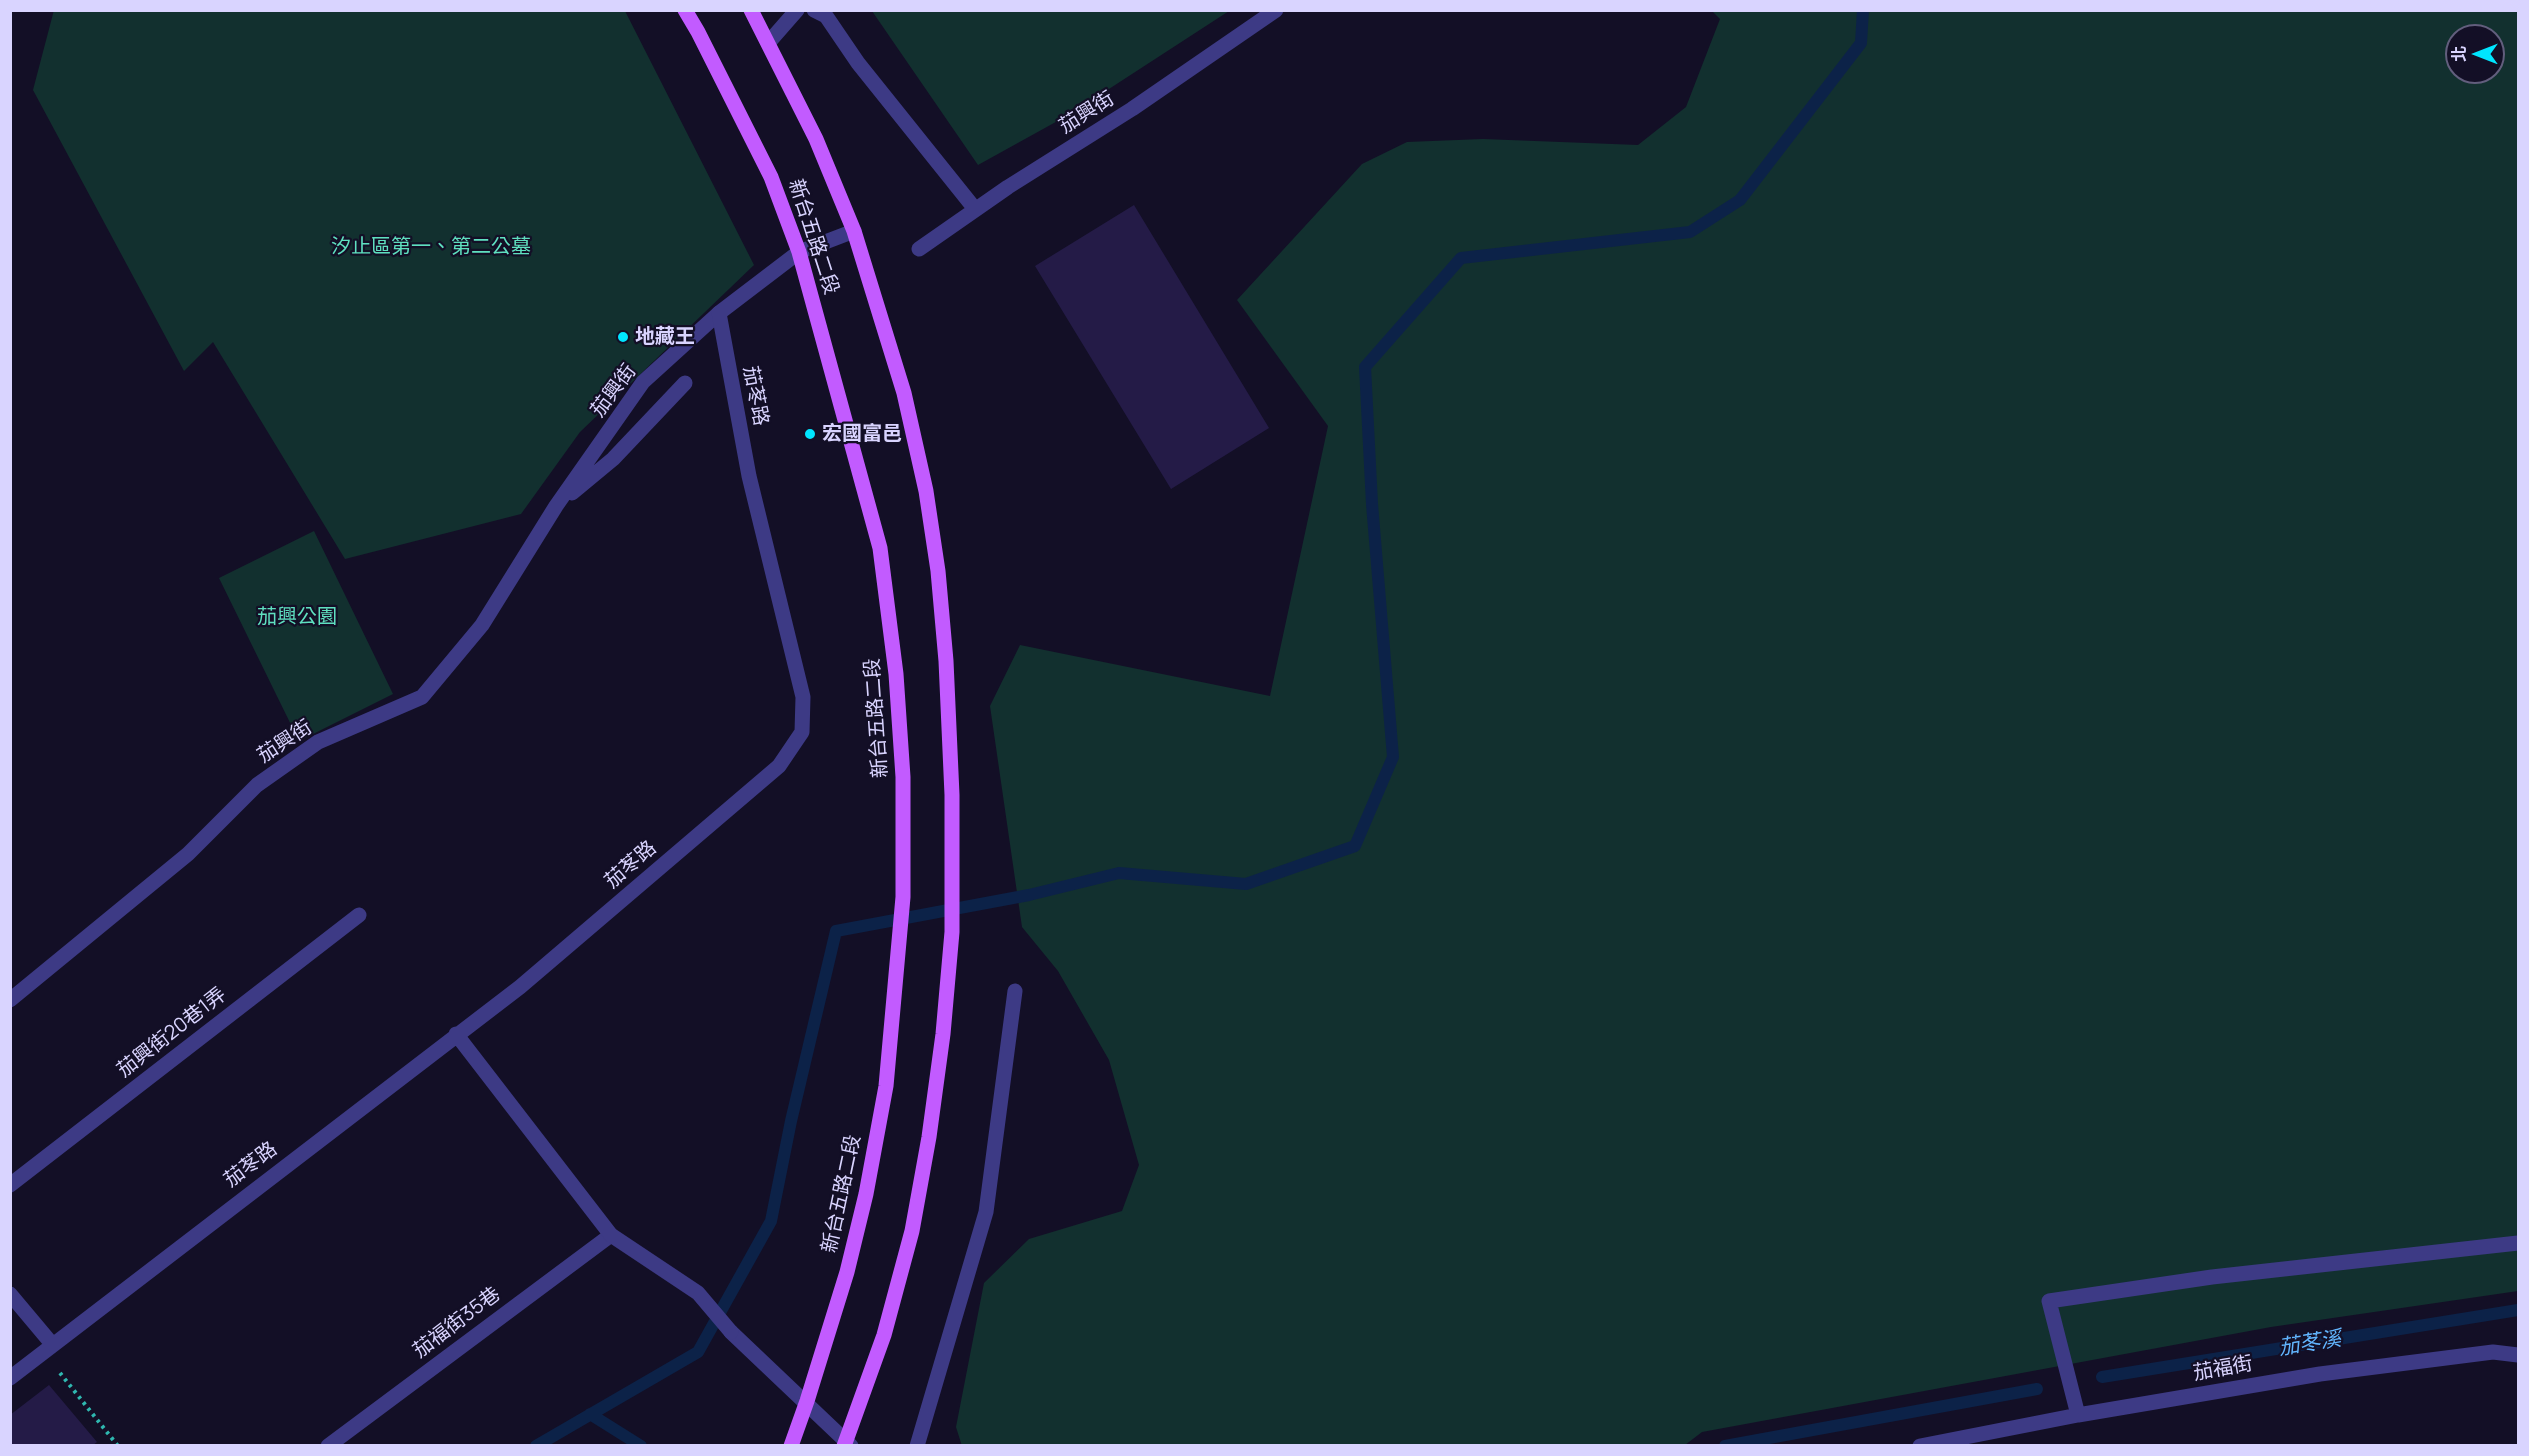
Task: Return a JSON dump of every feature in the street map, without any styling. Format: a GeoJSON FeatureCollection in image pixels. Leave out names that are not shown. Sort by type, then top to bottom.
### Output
{"type":"FeatureCollection","features":[{"type":"Feature","properties":{"kind":"main road","name":"新台五路二段"},"geometry":{"type":"LineString","coordinates":[[685,10],[771,177],[799,252],[880,548],[896,674],[902,754],[903,897],[886,1086],[866,1194],[847,1272],[791,1446]]}},
{"type":"Feature","properties":{"kind":"main road","name":"新台五路二段"},"geometry":{"type":"LineString","coordinates":[[751,10],[816,139],[854,231],[884,326],[904,393],[926,491],[938,571],[946,661],[952,795],[952,932],[940,1057],[929,1137],[912,1231],[884,1335],[844,1446]]}},
{"type":"Feature","properties":{"kind":"street"},"geometry":{"type":"LineString","coordinates":[[769,42],[797,10]]}},
{"type":"Feature","properties":{"kind":"street"},"geometry":{"type":"LineString","coordinates":[[814,10],[825,16],[858,63],[975,209]]}},
{"type":"Feature","properties":{"kind":"street","name":"茄興街"},"geometry":{"type":"LineString","coordinates":[[919,249],[975,209],[1132,109],[1276,10]]}},
{"type":"Feature","properties":{"kind":"street"},"geometry":{"type":"LineString","coordinates":[[719,313],[799,252],[854,231]]}},
{"type":"Feature","properties":{"kind":"street","name":"茄興街"},"geometry":{"type":"LineString","coordinates":[[10,1000],[188,854],[258,785],[318,742],[422,697],[482,625],[556,506],[643,382],[719,313]]}},
{"type":"Feature","properties":{"kind":"street","name":"茄苳路"},"geometry":{"type":"LineString","coordinates":[[10,1377],[520,987],[779,766],[802,732],[803,697],[749,476],[719,313]]}},
{"type":"Feature","properties":{"kind":"street","name":"茄興街"},"geometry":{"type":"LineString","coordinates":[[556,506],[613,459],[685,382]]}},
{"type":"Feature","properties":{"kind":"street","name":"茄興街20巷1弄"},"geometry":{"type":"LineString","coordinates":[[10,1185],[359,915]]}},
{"type":"Feature","properties":{"kind":"street"},"geometry":{"type":"LineString","coordinates":[[917,1446],[986,1212],[1016,991]]}},
{"type":"Feature","properties":{"kind":"street"},"geometry":{"type":"LineString","coordinates":[[456,1034],[611,1234],[698,1293],[731,1332],[851,1446]]}},
{"type":"Feature","properties":{"kind":"street","name":"茄福街35巷"},"geometry":{"type":"LineString","coordinates":[[328,1446],[611,1234]]}},
{"type":"Feature","properties":{"kind":"street"},"geometry":{"type":"LineString","coordinates":[[2078,1415],[2049,1301],[2212,1277],[2518,1243]]}},
{"type":"Feature","properties":{"kind":"street"},"geometry":{"type":"LineString","coordinates":[[10,1294],[48,1348]]}},
{"type":"Feature","properties":{"kind":"street","name":"茄福街"},"geometry":{"type":"LineString","coordinates":[[1920,1446],[2078,1415],[2320,1374],[2493,1352],[2518,1355]]}},
{"type":"Feature","properties":{"kind":"path"},"geometry":{"type":"LineString","coordinates":[[48,1348],[118,1446]]}},
{"type":"Feature","properties":{"kind":"green space","name":"汐止區第一、第二公墓"},"geometry":{"type":"Polygon","coordinates":[[[54,10],[625,11],[754,265],[580,432],[521,514],[345,559],[213,342],[184,371],[33,90],[54,10]]]}},
{"type":"Feature","properties":{"kind":"green space"},"geometry":{"type":"Polygon","coordinates":[[[872,11],[1229,11],[1072,113],[978,165],[872,11]]]}},
{"type":"Feature","properties":{"kind":"green space"},"geometry":{"type":"Polygon","coordinates":[[[1712,11],[2518,11],[2518,1291],[2271,1327],[1702,1432],[1685,1445],[962,1446],[956,1427],[984,1283],[1029,1239],[1122,1211],[1139,1165],[1109,1060],[1058,971],[1022,927],[990,706],[1020,645],[1270,696],[1328,426],[1237,300],[1362,164],[1407,142],[1483,139],[1638,145],[1686,107],[1720,19],[1712,11]]]}},
{"type":"Feature","properties":{"kind":"green space","name":"茄興公園"},"geometry":{"type":"Polygon","coordinates":[[[314,531],[393,694],[299,741],[219,578],[314,531]]]}},
{"type":"Feature","properties":{"kind":"building"},"geometry":{"type":"Polygon","coordinates":[[[1134,205],[1269,428],[1171,489],[1035,266],[1134,205]]]}},
{"type":"Feature","properties":{"kind":"building"},"geometry":{"type":"Polygon","coordinates":[[[49,1385],[97,1442],[92,1446],[10,1446],[10,1415],[49,1385]]]}},
{"type":"Feature","properties":{"kind":"waterway"},"geometry":{"type":"LineString","coordinates":[[536,1446],[698,1352],[771,1221],[791,1121],[836,931],[1029,895],[1119,873],[1246,884],[1355,846],[1393,757],[1372,504],[1365,367],[1461,258],[1690,232],[1740,200],[1861,43],[1863,10]]}},
{"type":"Feature","properties":{"kind":"waterway","name":"茄苳溪"},"geometry":{"type":"LineString","coordinates":[[2102,1377],[2518,1310]]}},
{"type":"Feature","properties":{"kind":"waterway","name":"茄苳溪"},"geometry":{"type":"LineString","coordinates":[[1725,1446],[2037,1389]]}},
{"type":"Feature","properties":{"kind":"waterway","name":"茄苳溪"},"geometry":{"type":"LineString","coordinates":[[590,1414],[641,1446]]}},
{"type":"Feature","properties":{"kind":"place","name":"地藏王"},"geometry":{"type":"Point","coordinates":[623,337]}},
{"type":"Feature","properties":{"kind":"place","name":"宏國富邑"},"geometry":{"type":"Point","coordinates":[810,434]}}]}
